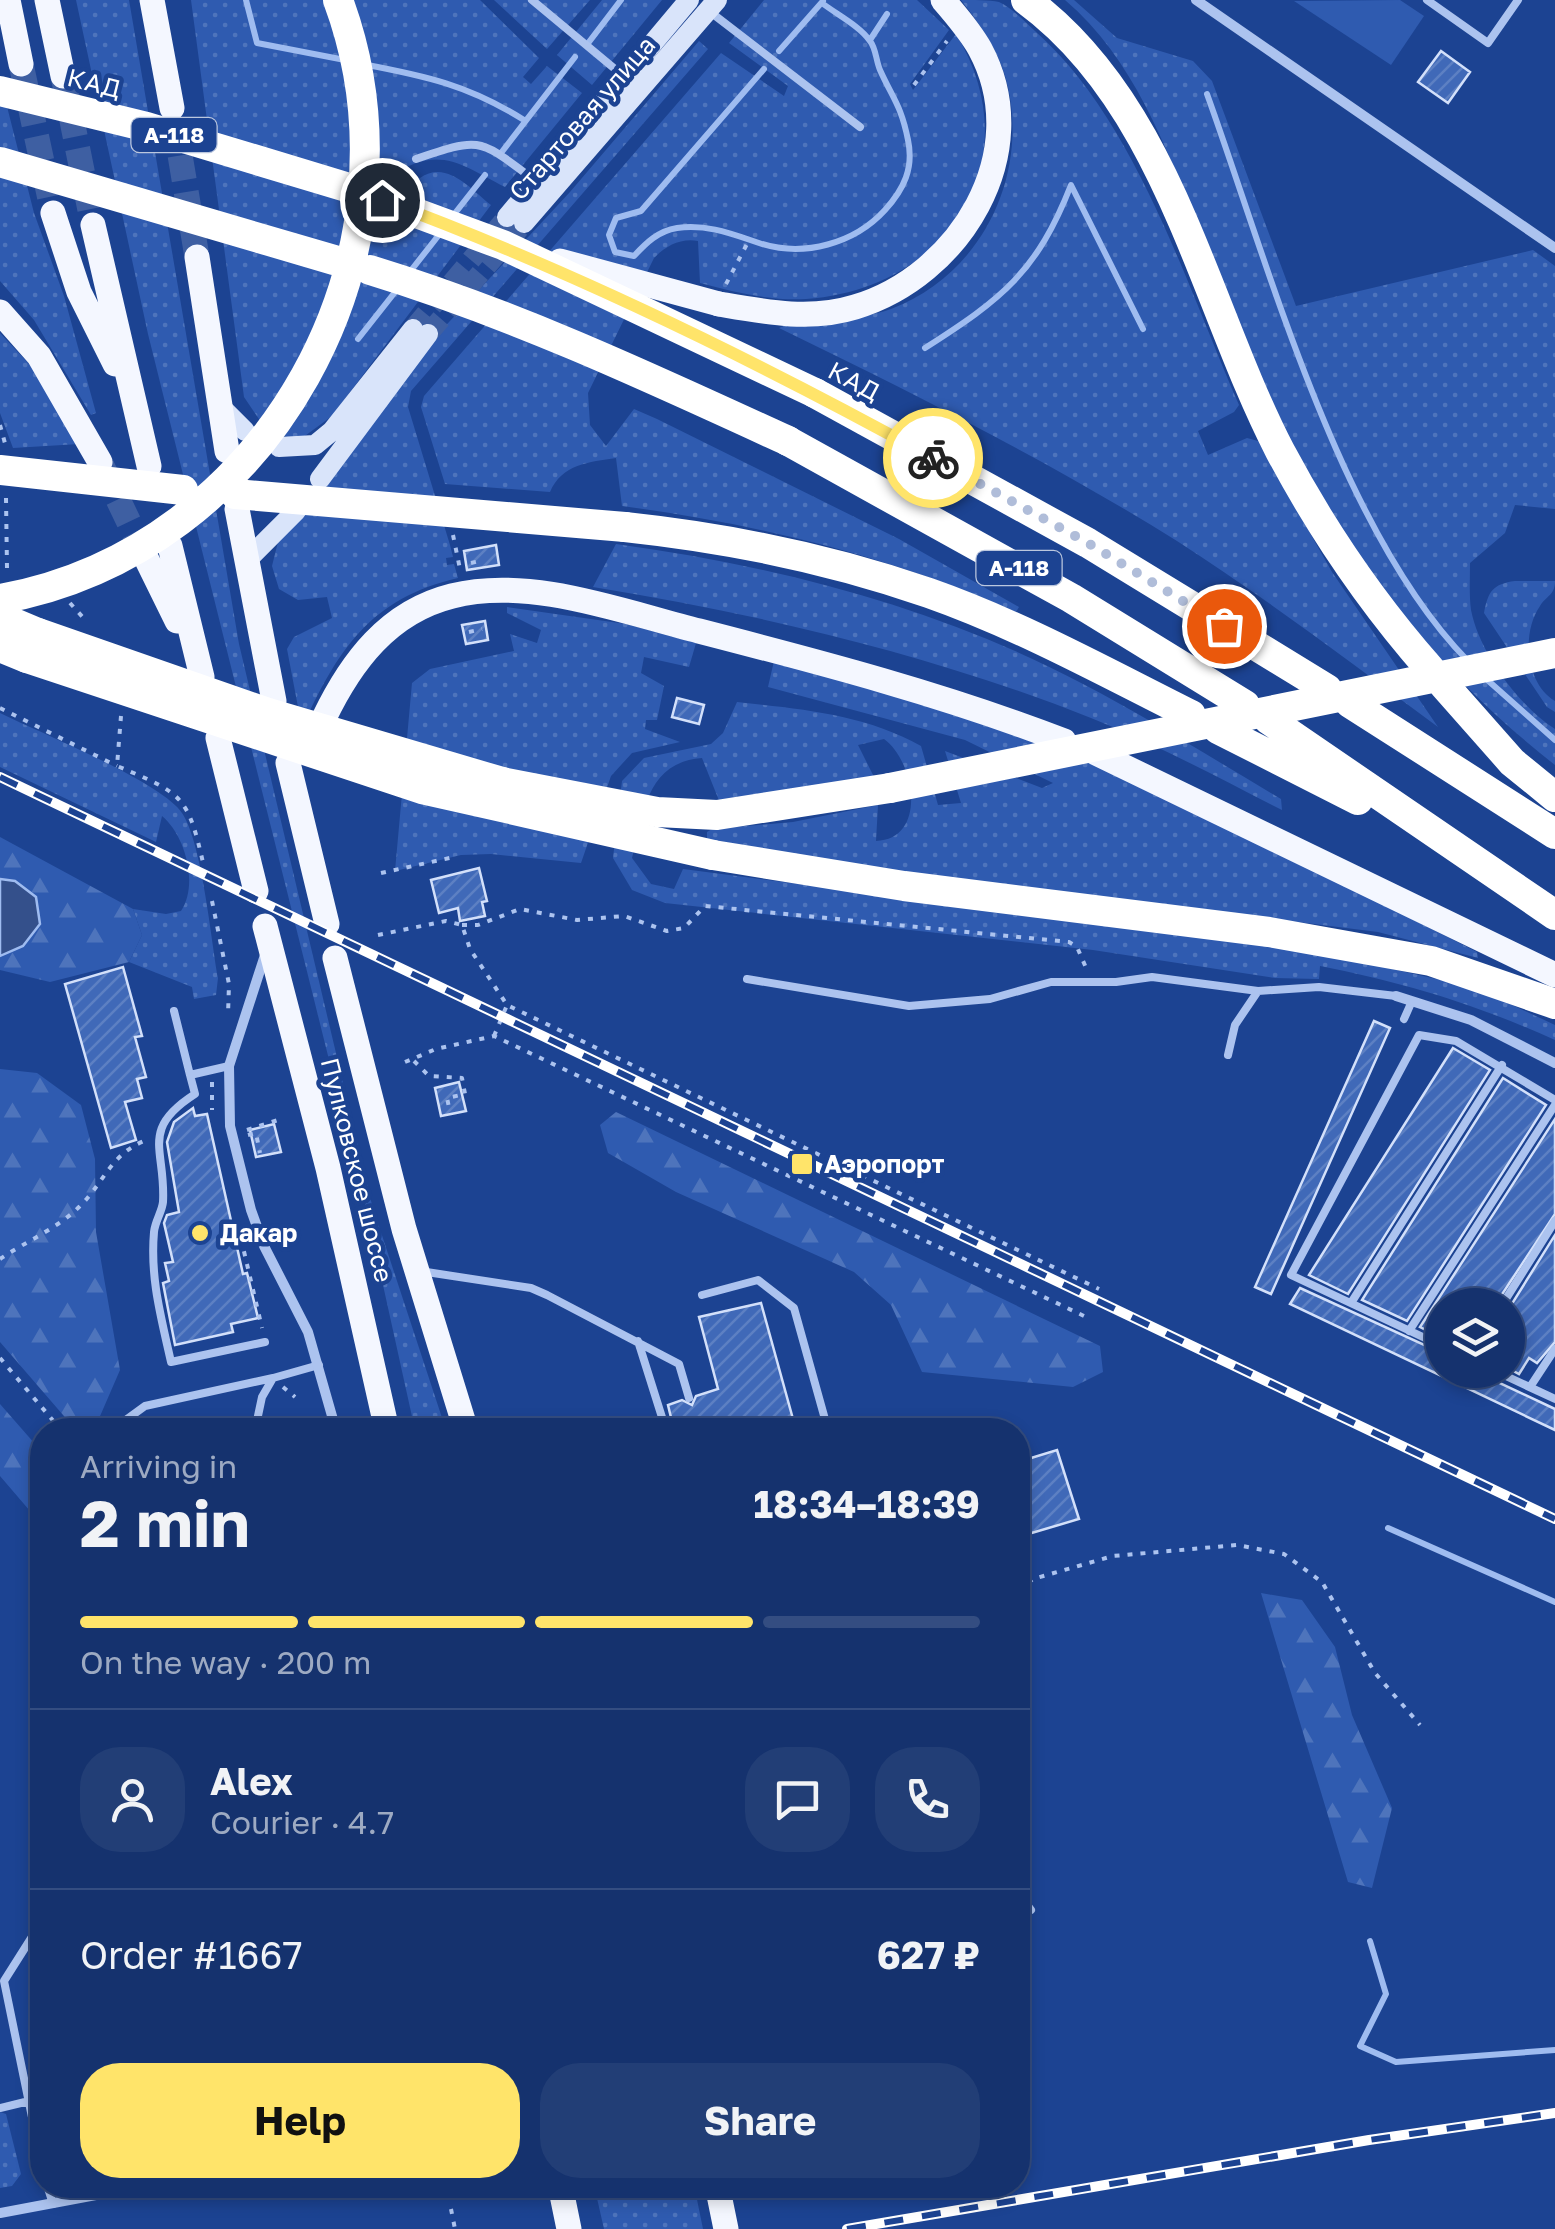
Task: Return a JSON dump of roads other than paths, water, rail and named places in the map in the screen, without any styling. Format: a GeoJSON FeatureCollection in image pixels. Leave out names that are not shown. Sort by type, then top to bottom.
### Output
{"type":"FeatureCollection","features":[{"type":"Feature","properties":{"kind":"highway"},"geometry":{"type":"LineString","coordinates":[[0,599],[107,562],[185,513],[250,454],[284,414],[310,372],[350,272],[362,223],[362,90],[338,0]]}},
{"type":"Feature","properties":{"kind":"highway"},"geometry":{"type":"LineString","coordinates":[[1026,0],[1092,63],[1145,144],[1280,450],[1373,603],[1512,762],[1555,796]]}},
{"type":"Feature","properties":{"kind":"highway","name":"КАД"},"geometry":{"type":"LineString","coordinates":[[0,91],[147,127],[346,187]]}},
{"type":"Feature","properties":{"kind":"highway"},"geometry":{"type":"LineString","coordinates":[[0,162],[334,260]]}},
{"type":"Feature","properties":{"kind":"highway","name":"КАД"},"geometry":{"type":"LineString","coordinates":[[382,200],[512,229],[1088,543],[1555,834]]}},
{"type":"Feature","properties":{"kind":"highway","name":"А-118"},"geometry":{"type":"LineString","coordinates":[[370,270],[435,290],[617,362],[788,441],[1072,598],[1256,712],[1555,915]]}},
{"type":"Feature","properties":{"kind":"highway"},"geometry":{"type":"LineString","coordinates":[[4,472],[183,490]]}},
{"type":"Feature","properties":{"kind":"highway"},"geometry":{"type":"LineString","coordinates":[[236,502],[625,528],[767,548],[928,593],[1046,642],[1454,849]]}},
{"type":"Feature","properties":{"kind":"highway"},"geometry":{"type":"LineString","coordinates":[[0,617],[22,646],[422,789],[713,854],[904,886],[1269,932],[1430,961],[1555,1004]]}},
{"type":"Feature","properties":{"kind":"highway"},"geometry":{"type":"LineString","coordinates":[[22,646],[502,782],[658,812],[717,815],[910,784],[1555,654]]}},
{"type":"Feature","properties":{"kind":"main road"},"geometry":{"type":"LineString","coordinates":[[8,0],[21,64]]}},
{"type":"Feature","properties":{"kind":"main road"},"geometry":{"type":"LineString","coordinates":[[48,0],[63,76]]}},
{"type":"Feature","properties":{"kind":"main road"},"geometry":{"type":"LineString","coordinates":[[152,0],[172,108]]}},
{"type":"Feature","properties":{"kind":"main road"},"geometry":{"type":"LineString","coordinates":[[164,61],[170,0]]}},
{"type":"Feature","properties":{"kind":"main road"},"geometry":{"type":"LineString","coordinates":[[512,229],[721,296],[796,315],[854,308],[912,282],[978,211],[996,144],[992,83],[980,49],[944,0]]}},
{"type":"Feature","properties":{"kind":"main road"},"geometry":{"type":"LineString","coordinates":[[53,212],[79,292],[134,405]]}},
{"type":"Feature","properties":{"kind":"main road"},"geometry":{"type":"LineString","coordinates":[[93,225],[150,466]]}},
{"type":"Feature","properties":{"kind":"main road"},"geometry":{"type":"LineString","coordinates":[[198,257],[227,451]]}},
{"type":"Feature","properties":{"kind":"main road"},"geometry":{"type":"LineString","coordinates":[[0,312],[48,371],[100,462]]}},
{"type":"Feature","properties":{"kind":"main road"},"geometry":{"type":"LineString","coordinates":[[236,502],[274,701]]}},
{"type":"Feature","properties":{"kind":"main road"},"geometry":{"type":"LineString","coordinates":[[147,560],[201,672],[170,546]]}},
{"type":"Feature","properties":{"kind":"main road"},"geometry":{"type":"LineString","coordinates":[[324,718],[360,654],[405,616],[451,596],[496,591],[595,605],[840,667],[982,709],[1064,741]]}},
{"type":"Feature","properties":{"kind":"main road"},"geometry":{"type":"LineString","coordinates":[[218,738],[256,891]]}},
{"type":"Feature","properties":{"kind":"main road"},"geometry":{"type":"LineString","coordinates":[[1096,754],[1555,975]]}},
{"type":"Feature","properties":{"kind":"main road"},"geometry":{"type":"LineString","coordinates":[[294,771],[327,924]]}},
{"type":"Feature","properties":{"kind":"main road","name":"Пулковское шоссе"},"geometry":{"type":"LineString","coordinates":[[267,934],[328,1168],[384,1418]]}},
{"type":"Feature","properties":{"kind":"main road","name":"Пулковское шоссе"},"geometry":{"type":"LineString","coordinates":[[334,958],[416,1270],[462,1418]]}},
{"type":"Feature","properties":{"kind":"main road"},"geometry":{"type":"LineString","coordinates":[[563,2198],[569,2229]]}},
{"type":"Feature","properties":{"kind":"main road"},"geometry":{"type":"LineString","coordinates":[[720,2198],[726,2229]]}},
{"type":"Feature","properties":{"kind":"street","name":"Стартовая улица"},"geometry":{"type":"LineString","coordinates":[[512,229],[537,182],[689,0]]}},
{"type":"Feature","properties":{"kind":"street"},"geometry":{"type":"LineString","coordinates":[[1196,0],[1555,248]]}},
{"type":"Feature","properties":{"kind":"street","name":"Стартовая улица"},"geometry":{"type":"LineString","coordinates":[[512,229],[713,5]]}},
{"type":"Feature","properties":{"kind":"street"},"geometry":{"type":"LineString","coordinates":[[280,448],[315,446],[421,332],[320,479]]}},
{"type":"Feature","properties":{"kind":"street"},"geometry":{"type":"LineString","coordinates":[[220,405],[245,431]]}},
{"type":"Feature","properties":{"kind":"street"},"geometry":{"type":"LineString","coordinates":[[246,561],[296,511]]}},
{"type":"Feature","properties":{"kind":"street"},"geometry":{"type":"LineString","coordinates":[[267,934],[229,1066],[230,1126],[251,1210],[320,1364],[333,1418]]}},
{"type":"Feature","properties":{"kind":"street"},"geometry":{"type":"LineString","coordinates":[[1396,996],[1472,1020],[1555,1063]]}},
{"type":"Feature","properties":{"kind":"street"},"geometry":{"type":"LineString","coordinates":[[0,2214],[80,2198]]}},
{"type":"Feature","properties":{"kind":"lane"},"geometry":{"type":"LineString","coordinates":[[532,0],[624,77]]}},
{"type":"Feature","properties":{"kind":"lane"},"geometry":{"type":"LineString","coordinates":[[1427,0],[1488,43],[1518,0]]}},
{"type":"Feature","properties":{"kind":"lane"},"geometry":{"type":"LineString","coordinates":[[713,5],[860,127]]}},
{"type":"Feature","properties":{"kind":"lane"},"geometry":{"type":"LineString","coordinates":[[416,159],[472,141],[484,144],[537,182]]}},
{"type":"Feature","properties":{"kind":"lane"},"geometry":{"type":"LineString","coordinates":[[746,980],[909,1006],[990,998],[1051,982],[1152,977],[1258,992],[1319,987],[1396,996]]}},
{"type":"Feature","properties":{"kind":"lane"},"geometry":{"type":"LineString","coordinates":[[1228,1056],[1235,1024],[1258,992]]}},
{"type":"Feature","properties":{"kind":"lane"},"geometry":{"type":"LineString","coordinates":[[1404,1019],[1412,1000]]}},
{"type":"Feature","properties":{"kind":"lane"},"geometry":{"type":"LineString","coordinates":[[174,1012],[195,1094],[169,1111],[160,1136],[163,1206],[154,1225],[152,1278],[171,1362],[266,1342]]}},
{"type":"Feature","properties":{"kind":"lane"},"geometry":{"type":"LineString","coordinates":[[1409,1331],[1555,1102],[1502,1066],[1456,1042],[1418,1035],[1291,1275],[1351,1303],[1409,1331],[1425,1338]]}},
{"type":"Feature","properties":{"kind":"lane"},"geometry":{"type":"LineString","coordinates":[[190,1076],[229,1066]]}},
{"type":"Feature","properties":{"kind":"lane"},"geometry":{"type":"LineString","coordinates":[[1351,1303],[1502,1066]]}},
{"type":"Feature","properties":{"kind":"lane"},"geometry":{"type":"LineString","coordinates":[[1513,1288],[1555,1221]]}},
{"type":"Feature","properties":{"kind":"lane"},"geometry":{"type":"LineString","coordinates":[[416,1270],[531,1288],[679,1364],[689,1398]]}},
{"type":"Feature","properties":{"kind":"lane"},"geometry":{"type":"LineString","coordinates":[[702,1295],[758,1280],[794,1308],[825,1418]]}},
{"type":"Feature","properties":{"kind":"lane"},"geometry":{"type":"LineString","coordinates":[[638,1341],[662,1418]]}},
{"type":"Feature","properties":{"kind":"lane"},"geometry":{"type":"LineString","coordinates":[[1530,1388],[1555,1349]]}},
{"type":"Feature","properties":{"kind":"lane"},"geometry":{"type":"LineString","coordinates":[[128,1418],[144,1406],[320,1364]]}},
{"type":"Feature","properties":{"kind":"lane"},"geometry":{"type":"LineString","coordinates":[[258,1418],[262,1398],[273,1378]]}},
{"type":"Feature","properties":{"kind":"lane"},"geometry":{"type":"LineString","coordinates":[[1525,1386],[1555,1399]]}},
{"type":"Feature","properties":{"kind":"lane"},"geometry":{"type":"LineString","coordinates":[[30,1940],[4,1981],[30,2106]]}},
{"type":"Feature","properties":{"kind":"lane"},"geometry":{"type":"LineString","coordinates":[[0,2108],[29,2101]]}},
{"type":"Feature","properties":{"kind":"lane"},"geometry":{"type":"LineString","coordinates":[[50,2198],[52,2204]]}},
{"type":"Feature","properties":{"kind":"waterway"},"geometry":{"type":"LineString","coordinates":[[246,0],[257,43],[345,60]]}},
{"type":"Feature","properties":{"kind":"waterway"},"geometry":{"type":"LineString","coordinates":[[589,42],[621,0]]}},
{"type":"Feature","properties":{"kind":"waterway"},"geometry":{"type":"LineString","coordinates":[[779,51],[823,1]]}},
{"type":"Feature","properties":{"kind":"waterway"},"geometry":{"type":"LineString","coordinates":[[764,69],[641,211],[616,218],[609,235],[615,252],[634,256],[658,235],[688,227],[720,231],[776,247],[828,245],[873,222],[892,202],[906,178],[910,160],[902,118],[870,41],[822,3]]}},
{"type":"Feature","properties":{"kind":"waterway"},"geometry":{"type":"LineString","coordinates":[[870,40],[887,14]]}},
{"type":"Feature","properties":{"kind":"waterway"},"geometry":{"type":"LineString","coordinates":[[501,153],[575,57]]}},
{"type":"Feature","properties":{"kind":"waterway"},"geometry":{"type":"LineString","coordinates":[[362,64],[446,83],[524,120]]}},
{"type":"Feature","properties":{"kind":"waterway"},"geometry":{"type":"LineString","coordinates":[[1207,94],[1283,315],[1346,470],[1382,542],[1423,606],[1468,661]]}},
{"type":"Feature","properties":{"kind":"waterway"},"geometry":{"type":"LineString","coordinates":[[452,217],[485,175]]}},
{"type":"Feature","properties":{"kind":"waterway"},"geometry":{"type":"LineString","coordinates":[[925,348],[976,314],[1014,281],[1045,240],[1071,185],[1143,329]]}},
{"type":"Feature","properties":{"kind":"waterway"},"geometry":{"type":"LineString","coordinates":[[409,273],[442,231]]}},
{"type":"Feature","properties":{"kind":"waterway"},"geometry":{"type":"LineString","coordinates":[[358,339],[399,287]]}},
{"type":"Feature","properties":{"kind":"waterway"},"geometry":{"type":"LineString","coordinates":[[1484,677],[1555,740]]}},
{"type":"Feature","properties":{"kind":"waterway"},"geometry":{"type":"LineString","coordinates":[[1388,1528],[1555,1602]]}},
{"type":"Feature","properties":{"kind":"waterway"},"geometry":{"type":"LineString","coordinates":[[1370,1941],[1386,1994],[1360,2046],[1396,2062],[1555,2050]]}},
{"type":"Feature","properties":{"kind":"tunnel"},"geometry":{"type":"LineString","coordinates":[[21,64],[53,213]]}},
{"type":"Feature","properties":{"kind":"tunnel"},"geometry":{"type":"LineString","coordinates":[[63,76],[93,225]]}},
{"type":"Feature","properties":{"kind":"tunnel"},"geometry":{"type":"LineString","coordinates":[[174,119],[197,257]]}},
{"type":"Feature","properties":{"kind":"tunnel"},"geometry":{"type":"LineString","coordinates":[[413,329],[507,217]]}},
{"type":"Feature","properties":{"kind":"tunnel"},"geometry":{"type":"LineString","coordinates":[[428,334],[524,223]]}},
{"type":"Feature","properties":{"kind":"tunnel"},"geometry":{"type":"LineString","coordinates":[[102,466],[147,560]]}},
{"type":"Feature","properties":{"kind":"railway"},"geometry":{"type":"LineString","coordinates":[[0,777],[1555,1519]]}},
{"type":"Feature","properties":{"kind":"railway"},"geometry":{"type":"LineString","coordinates":[[1030,2198],[1369,2140],[1555,2113]]}},
{"type":"Feature","properties":{"kind":"railway"},"geometry":{"type":"LineString","coordinates":[[847,2229],[1029,2198]]}},
{"type":"Feature","properties":{"kind":"place","name":"Аэропорт"},"geometry":{"type":"Point","coordinates":[802,1164]}},
{"type":"Feature","properties":{"kind":"place","name":"Дакар"},"geometry":{"type":"Point","coordinates":[200,1233]}}]}
